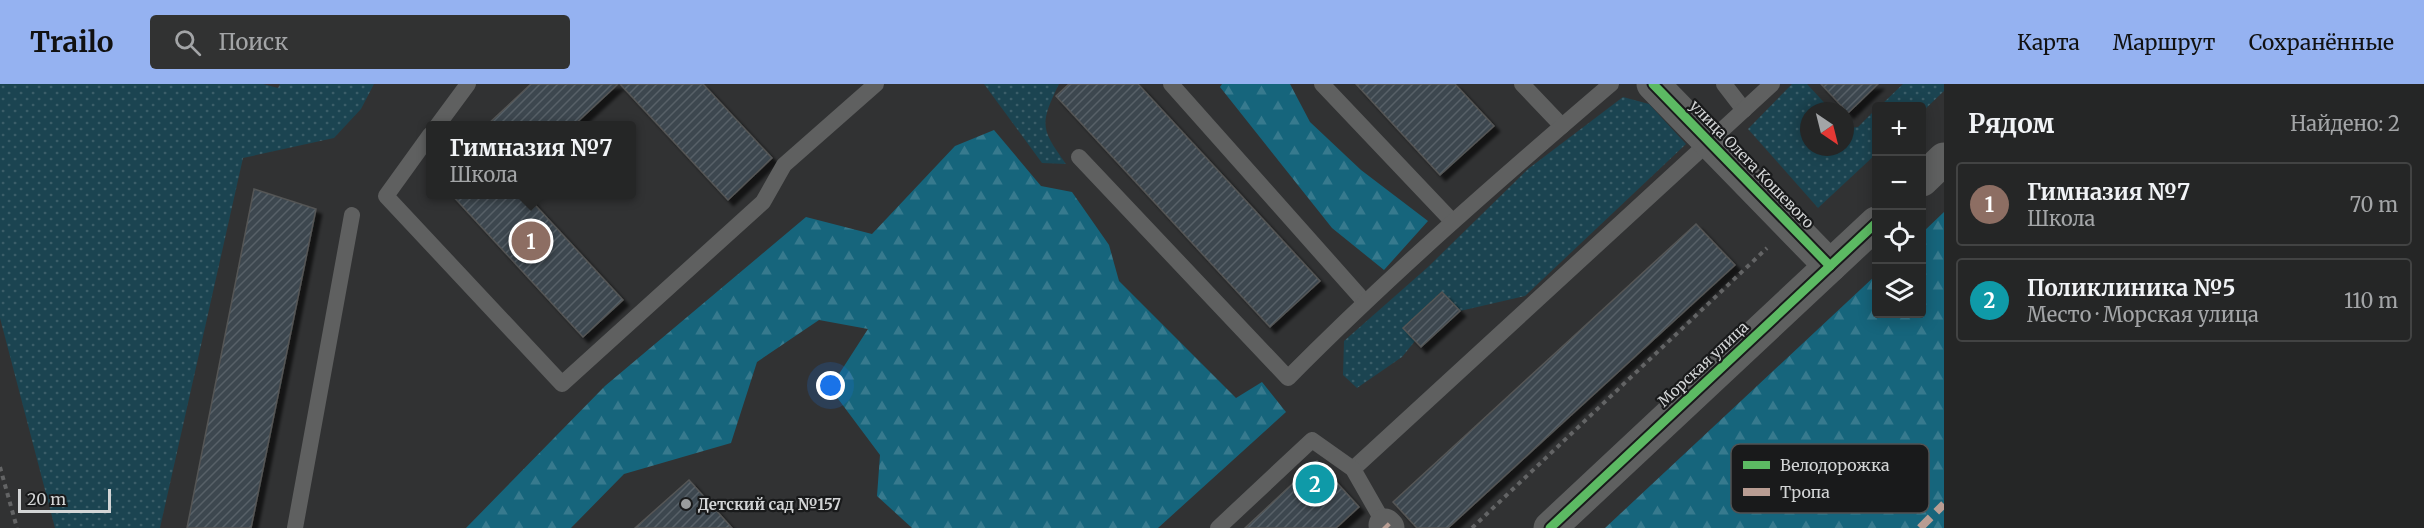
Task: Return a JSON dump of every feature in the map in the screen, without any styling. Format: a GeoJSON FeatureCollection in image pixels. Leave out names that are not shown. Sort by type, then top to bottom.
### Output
{"type":"FeatureCollection","features":[{"type":"Feature","properties":{"kind":"street","name":"улица Олега Кошевого"},"geometry":{"type":"LineString","coordinates":[[1653,84],[1830,266]]}},
{"type":"Feature","properties":{"kind":"street"},"geometry":{"type":"LineString","coordinates":[[1926,176],[1944,159]]}},
{"type":"Feature","properties":{"kind":"street","name":"Морская улица"},"geometry":{"type":"LineString","coordinates":[[1550,528],[1872,227]]}},
{"type":"Feature","properties":{"kind":"lane"},"geometry":{"type":"LineString","coordinates":[[441,121],[468,84]]}},
{"type":"Feature","properties":{"kind":"lane"},"geometry":{"type":"LineString","coordinates":[[426,141],[386,196],[562,384],[764,202],[784,165],[876,84]]}},
{"type":"Feature","properties":{"kind":"lane"},"geometry":{"type":"LineString","coordinates":[[1171,84],[1364,302]]}},
{"type":"Feature","properties":{"kind":"lane"},"geometry":{"type":"LineString","coordinates":[[1322,84],[1452,220]]}},
{"type":"Feature","properties":{"kind":"lane"},"geometry":{"type":"LineString","coordinates":[[1522,84],[1562,126]]}},
{"type":"Feature","properties":{"kind":"lane"},"geometry":{"type":"LineString","coordinates":[[1079,158],[1288,378],[1364,302],[1452,220],[1611,84]]}},
{"type":"Feature","properties":{"kind":"lane"},"geometry":{"type":"LineString","coordinates":[[1724,84],[1744,110]]}},
{"type":"Feature","properties":{"kind":"lane"},"geometry":{"type":"LineString","coordinates":[[1353,469],[1772,84]]}},
{"type":"Feature","properties":{"kind":"lane"},"geometry":{"type":"LineString","coordinates":[[295,528],[352,215]]}},
{"type":"Feature","properties":{"kind":"lane"},"geometry":{"type":"LineString","coordinates":[[1218,528],[1312,440],[1353,469],[1385,527]]}},
{"type":"Feature","properties":{"kind":"path"},"geometry":{"type":"LineString","coordinates":[[1472,528],[1791,225]]}},
{"type":"Feature","properties":{"kind":"path"},"geometry":{"type":"LineString","coordinates":[[0,467],[17,528]]}},
{"type":"Feature","properties":{"kind":"shaded area"},"geometry":{"type":"Polygon","coordinates":[[[0,84],[263,84],[278,88],[280,84],[374,84],[361,109],[334,138],[243,158],[160,528],[55,528],[0,318],[0,84]]]}},
{"type":"Feature","properties":{"kind":"shaded area"},"geometry":{"type":"Polygon","coordinates":[[[984,84],[1059,84],[1048,109],[1046,126],[1052,142],[1066,164],[1042,163],[984,84]]]}},
{"type":"Feature","properties":{"kind":"shaded area"},"geometry":{"type":"Polygon","coordinates":[[[1792,84],[1807,84],[1824,102],[1800,102],[1800,156],[1854,156],[1854,127],[1858,127],[1872,113],[1872,158],[1818,208],[1748,129],[1792,84]]]}},
{"type":"Feature","properties":{"kind":"shaded area"},"geometry":{"type":"Polygon","coordinates":[[[1903,84],[1944,84],[1944,91],[1926,108],[1926,102],[1884,102],[1903,84]]]}},
{"type":"Feature","properties":{"kind":"shaded area"},"geometry":{"type":"Polygon","coordinates":[[[1623,97],[1649,104],[1686,144],[1525,296],[1460,311],[1441,292],[1403,328],[1415,341],[1402,357],[1357,388],[1343,375],[1344,341],[1428,267],[1528,169],[1623,97]]]}},
{"type":"Feature","properties":{"kind":"green space"},"geometry":{"type":"Polygon","coordinates":[[[1222,84],[1290,84],[1310,122],[1361,170],[1428,221],[1384,270],[1332,228],[1220,87],[1222,84]]]}},
{"type":"Feature","properties":{"kind":"green space"},"geometry":{"type":"Polygon","coordinates":[[[994,130],[1041,186],[1072,192],[1109,245],[1119,281],[1236,398],[1262,382],[1286,412],[1158,528],[912,528],[877,496],[880,455],[830,388],[868,329],[819,320],[757,362],[731,443],[624,474],[571,528],[466,528],[605,386],[806,217],[872,234],[955,146],[994,130]]]}},
{"type":"Feature","properties":{"kind":"green space"},"geometry":{"type":"Polygon","coordinates":[[[1944,212],[1944,528],[1605,528],[1872,279],[1872,318],[1926,318],[1926,229],[1944,212]]]}},
{"type":"Feature","properties":{"kind":"building"},"geometry":{"type":"Polygon","coordinates":[[[531,84],[618,84],[578,121],[491,121],[531,84]]]}},
{"type":"Feature","properties":{"kind":"building"},"geometry":{"type":"Polygon","coordinates":[[[620,84],[703,84],[772,158],[728,200],[620,84]]]}},
{"type":"Feature","properties":{"kind":"building"},"geometry":{"type":"Polygon","coordinates":[[[1069,84],[1138,84],[1320,281],[1270,327],[1056,96],[1069,84]]]}},
{"type":"Feature","properties":{"kind":"building"},"geometry":{"type":"Polygon","coordinates":[[[1356,84],[1455,84],[1494,126],[1440,175],[1356,84]]]}},
{"type":"Feature","properties":{"kind":"building"},"geometry":{"type":"Polygon","coordinates":[[[1821,84],[1878,84],[1854,107],[1854,102],[1838,102],[1821,84]]]}},
{"type":"Feature","properties":{"kind":"building"},"geometry":{"type":"Polygon","coordinates":[[[254,189],[316,209],[251,528],[187,528],[254,189]]]}},
{"type":"Feature","properties":{"kind":"building"},"geometry":{"type":"Polygon","coordinates":[[[456,199],[530,199],[623,300],[583,337],[456,199]]]}},
{"type":"Feature","properties":{"kind":"building"},"geometry":{"type":"Polygon","coordinates":[[[1696,224],[1735,265],[1448,528],[1417,528],[1393,502],[1696,224]]]}},
{"type":"Feature","properties":{"kind":"building"},"geometry":{"type":"Polygon","coordinates":[[[1442,292],[1460,311],[1421,347],[1403,328],[1442,292]]]}},
{"type":"Feature","properties":{"kind":"building"},"geometry":{"type":"Polygon","coordinates":[[[1317,461],[1359,507],[1336,528],[1245,528],[1317,461]]]}},
{"type":"Feature","properties":{"kind":"building","name":"Детский сад №157"},"geometry":{"type":"Polygon","coordinates":[[[689,480],[732,528],[635,528],[689,480]]]}},
{"type":"Feature","properties":{"kind":"marked path"},"geometry":{"type":"LineString","coordinates":[[1920,528],[1944,504]]}},
{"type":"Feature","properties":{"kind":"marked path"},"geometry":{"type":"LineString","coordinates":[[1385,525],[1388,528]]}},
{"type":"Feature","properties":{"kind":"cycle path"},"geometry":{"type":"LineString","coordinates":[[1653,84],[1830,266]]}},
{"type":"Feature","properties":{"kind":"cycle path"},"geometry":{"type":"LineString","coordinates":[[1550,528],[1872,227]]}},
{"type":"Feature","properties":{"kind":"place","name":"Гимназия №7"},"geometry":{"type":"Point","coordinates":[531,241]}},
{"type":"Feature","properties":{"kind":"place","name":"Поликлиника №5"},"geometry":{"type":"Point","coordinates":[1315,484]}},
{"type":"Feature","properties":{"kind":"place","name":"Детский сад №157"},"geometry":{"type":"Point","coordinates":[686,504]}}]}
